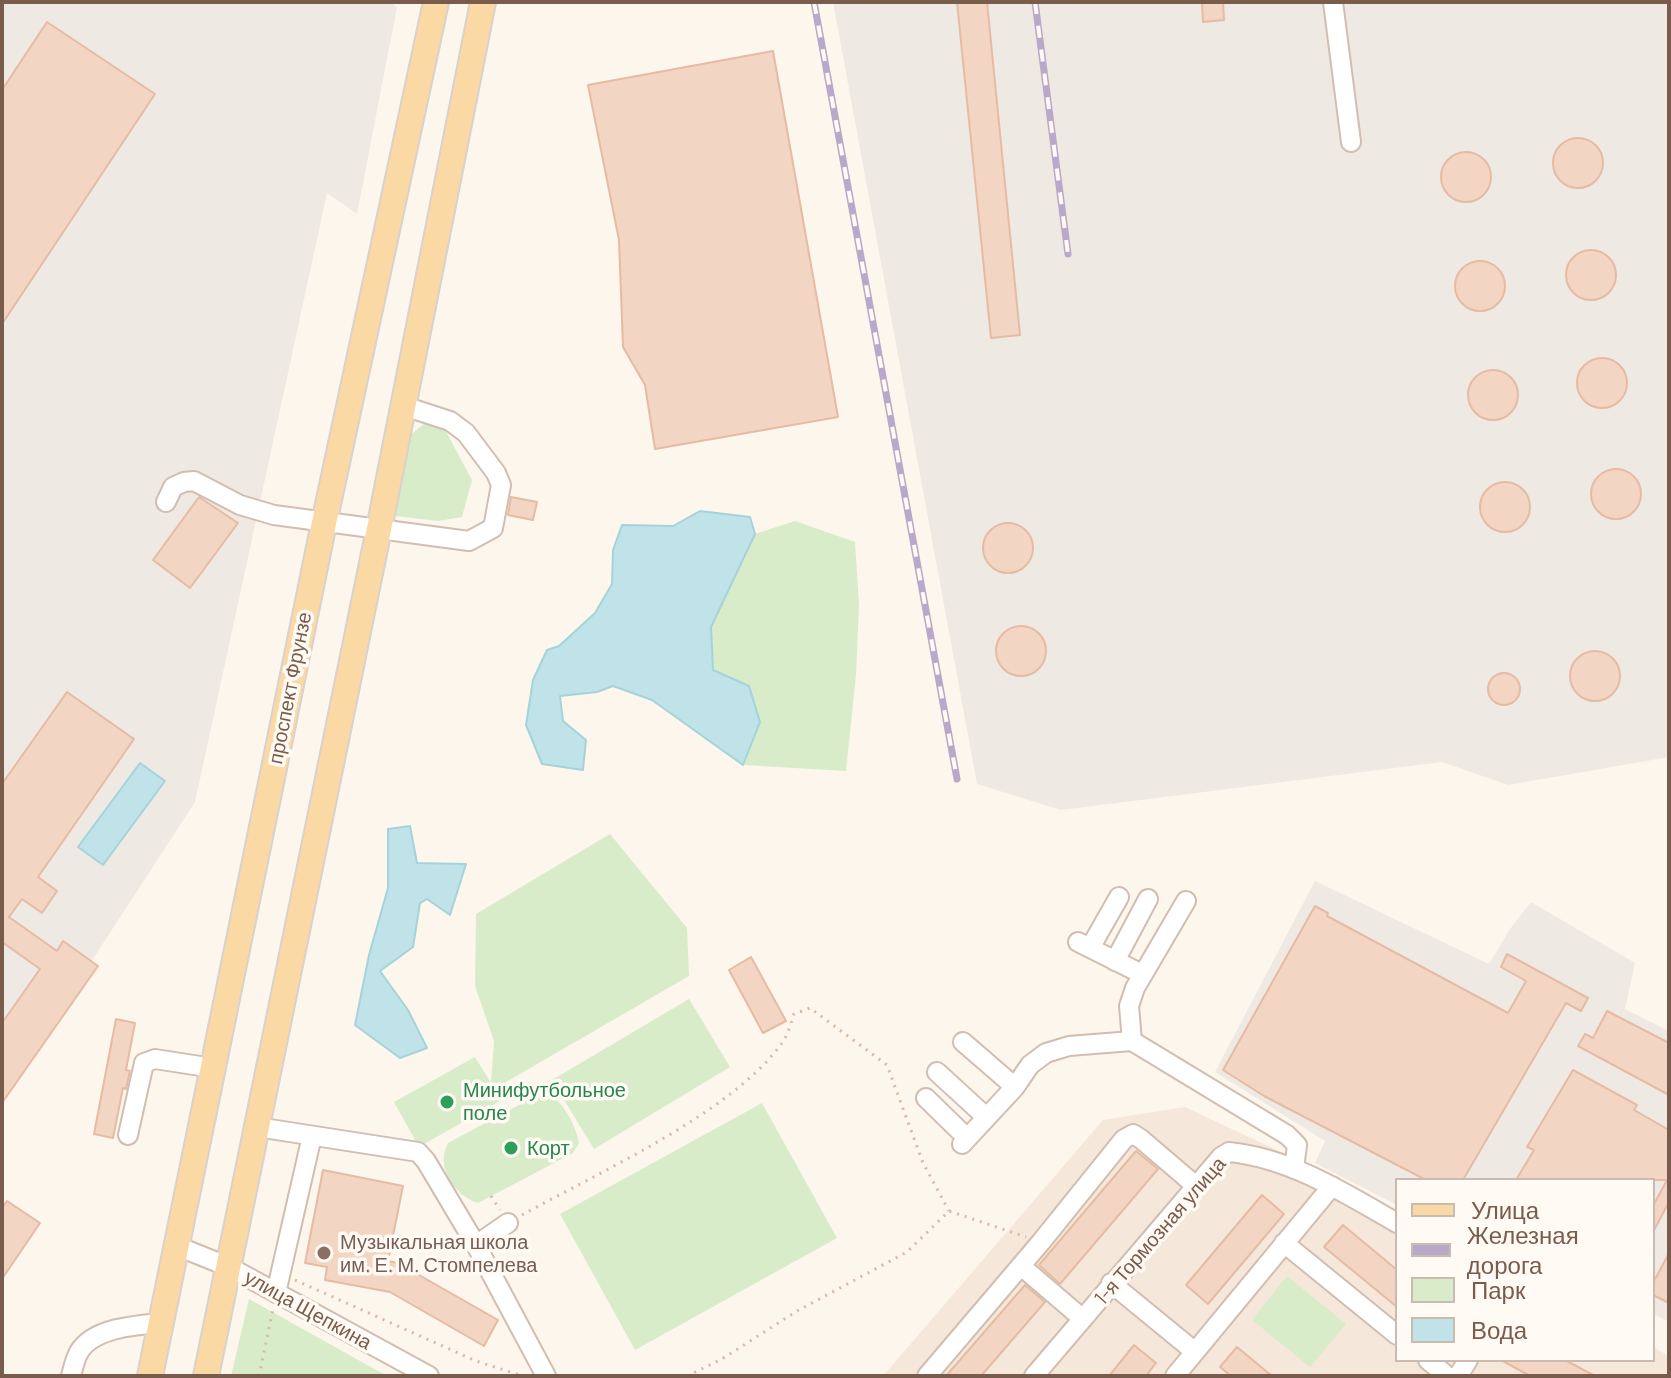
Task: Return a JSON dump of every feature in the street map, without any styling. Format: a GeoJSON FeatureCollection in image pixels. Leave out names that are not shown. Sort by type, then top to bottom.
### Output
{"type":"FeatureCollection","features":[{"type":"Feature","properties":{"kind":"main road","name":"проспект Фрунзе"},"geometry":{"type":"LineString","coordinates":[[150,1376],[324,523],[436,2]]}},
{"type":"Feature","properties":{"kind":"main road"},"geometry":{"type":"LineString","coordinates":[[206,1376],[483,2]]}},
{"type":"Feature","properties":{"kind":"street"},"geometry":{"type":"LineString","coordinates":[[1333,2],[1351,142]]}},
{"type":"Feature","properties":{"kind":"street"},"geometry":{"type":"LineString","coordinates":[[166,502],[173,487],[194,481],[258,512],[324,523],[469,541],[493,528],[501,485],[496,473],[466,433],[450,421],[404,406]]}},
{"type":"Feature","properties":{"kind":"street"},"geometry":{"type":"LineString","coordinates":[[1119,897],[1084,945],[1142,974]]}},
{"type":"Feature","properties":{"kind":"street"},"geometry":{"type":"LineString","coordinates":[[1115,961],[1148,899]]}},
{"type":"Feature","properties":{"kind":"street"},"geometry":{"type":"LineString","coordinates":[[1132,1041],[1129,1006],[1142,974],[1186,901]]}},
{"type":"Feature","properties":{"kind":"street"},"geometry":{"type":"LineString","coordinates":[[926,1098],[964,1141],[1015,1087],[1030,1065],[1046,1053],[1069,1046],[1132,1041],[1287,1135],[1297,1145],[1294,1169]]}},
{"type":"Feature","properties":{"kind":"street"},"geometry":{"type":"LineString","coordinates":[[963,1042],[1015,1087]]}},
{"type":"Feature","properties":{"kind":"street"},"geometry":{"type":"LineString","coordinates":[[128,1135],[144,1063],[155,1059],[213,1068]]}},
{"type":"Feature","properties":{"kind":"street"},"geometry":{"type":"LineString","coordinates":[[937,1072],[986,1117]]}},
{"type":"Feature","properties":{"kind":"street"},"geometry":{"type":"LineString","coordinates":[[257,1127],[418,1152],[476,1245],[546,1376]]}},
{"type":"Feature","properties":{"kind":"street"},"geometry":{"type":"LineString","coordinates":[[927,1376],[1124,1139],[1133,1134],[1196,1186]]}},
{"type":"Feature","properties":{"kind":"street"},"geometry":{"type":"LineString","coordinates":[[276,1293],[312,1136]]}},
{"type":"Feature","properties":{"kind":"street","name":"1-я Тормозная улица"},"geometry":{"type":"LineString","coordinates":[[1034,1376],[1111,1283],[1221,1157],[1229,1152],[1294,1169],[1332,1186],[1395,1222]]}},
{"type":"Feature","properties":{"kind":"street"},"geometry":{"type":"LineString","coordinates":[[1184,1364],[1332,1186]]}},
{"type":"Feature","properties":{"kind":"street"},"geometry":{"type":"LineString","coordinates":[[476,1245],[508,1223]]}},
{"type":"Feature","properties":{"kind":"street"},"geometry":{"type":"LineString","coordinates":[[1284,1243],[1395,1333]]}},
{"type":"Feature","properties":{"kind":"street","name":"улица Щепкина"},"geometry":{"type":"LineString","coordinates":[[177,1246],[229,1267],[429,1376]]}},
{"type":"Feature","properties":{"kind":"street"},"geometry":{"type":"LineString","coordinates":[[1021,1266],[1083,1319]]}},
{"type":"Feature","properties":{"kind":"street"},"geometry":{"type":"LineString","coordinates":[[1111,1283],[1184,1364],[1200,1376]]}},
{"type":"Feature","properties":{"kind":"street"},"geometry":{"type":"LineString","coordinates":[[71,1376],[77,1354],[85,1344],[124,1326],[161,1323]]}},
{"type":"Feature","properties":{"kind":"street"},"geometry":{"type":"LineString","coordinates":[[1430,1362],[1447,1376]]}},
{"type":"Feature","properties":{"kind":"path"},"geometry":{"type":"LineString","coordinates":[[491,1196],[508,1223],[686,1124],[752,1076],[784,1041],[794,1014],[810,1008],[887,1065],[923,1163],[949,1211],[1041,1242]]}},
{"type":"Feature","properties":{"kind":"path"},"geometry":{"type":"LineString","coordinates":[[687,1376],[722,1359],[797,1311],[907,1252],[949,1211]]}},
{"type":"Feature","properties":{"kind":"path"},"geometry":{"type":"LineString","coordinates":[[281,1274],[476,1361],[523,1376]]}},
{"type":"Feature","properties":{"kind":"path"},"geometry":{"type":"LineString","coordinates":[[259,1376],[276,1293]]}},
{"type":"Feature","properties":{"kind":"shaded area"},"geometry":{"type":"Polygon","coordinates":[[[2,2],[390,2],[397,7],[357,214],[327,193],[195,802],[2,1099],[2,2]]]}},
{"type":"Feature","properties":{"kind":"shaded area"},"geometry":{"type":"Polygon","coordinates":[[[833,2],[1669,2],[1669,757],[1508,785],[1442,762],[1061,810],[977,784],[833,2]]]}},
{"type":"Feature","properties":{"kind":"shaded area"},"geometry":{"type":"Polygon","coordinates":[[[1315,881],[1489,964],[1531,902],[1635,963],[1625,1009],[1669,1031],[1669,1322],[1655,1315],[1655,1178],[1395,1178],[1395,1204],[1315,1163],[1325,1141],[1215,1072],[1315,881]]]}},
{"type":"Feature","properties":{"kind":"shaded area"},"geometry":{"type":"Polygon","coordinates":[[[1185,1107],[1283,1153],[1395,1212],[1395,1362],[1655,1362],[1655,1348],[1669,1356],[1669,1376],[883,1376],[1103,1120],[1185,1107]]]}},
{"type":"Feature","properties":{"kind":"green space"},"geometry":{"type":"Polygon","coordinates":[[[425,423],[443,426],[472,480],[462,517],[438,521],[395,516],[409,436],[425,423]]]}},
{"type":"Feature","properties":{"kind":"green space"},"geometry":{"type":"Polygon","coordinates":[[[795,521],[855,542],[859,604],[856,675],[846,771],[743,765],[760,722],[729,676],[713,670],[711,627],[755,534],[795,521]]]}},
{"type":"Feature","properties":{"kind":"green space"},"geometry":{"type":"Polygon","coordinates":[[[610,834],[687,928],[689,976],[494,1089],[500,1101],[419,1147],[394,1102],[475,1057],[491,1083],[494,1041],[475,986],[476,914],[610,834]]]}},
{"type":"Feature","properties":{"kind":"green space"},"geometry":{"type":"Polygon","coordinates":[[[689,999],[730,1067],[594,1149],[552,1080],[689,999]]]}},
{"type":"Feature","properties":{"kind":"green space","name":"Корт"},"geometry":{"type":"Polygon","coordinates":[[[549,1093],[564,1109],[575,1129],[579,1143],[573,1153],[478,1203],[461,1194],[445,1170],[448,1143],[539,1094],[549,1093]]]}},
{"type":"Feature","properties":{"kind":"green space"},"geometry":{"type":"Polygon","coordinates":[[[762,1103],[837,1238],[635,1350],[560,1214],[762,1103]]]}},
{"type":"Feature","properties":{"kind":"green space"},"geometry":{"type":"Polygon","coordinates":[[[1287,1276],[1346,1324],[1310,1367],[1252,1320],[1287,1276]]]}},
{"type":"Feature","properties":{"kind":"green space"},"geometry":{"type":"Polygon","coordinates":[[[249,1299],[387,1376],[231,1376],[249,1299]]]}},
{"type":"Feature","properties":{"kind":"water"},"geometry":{"type":"Polygon","coordinates":[[[700,511],[750,517],[755,534],[711,627],[713,670],[749,686],[760,722],[743,765],[652,700],[613,686],[597,692],[560,696],[563,721],[586,740],[583,770],[542,764],[526,725],[533,680],[547,650],[559,646],[595,613],[612,584],[613,550],[622,525],[673,526],[700,511]]]}},
{"type":"Feature","properties":{"kind":"water"},"geometry":{"type":"Polygon","coordinates":[[[140,763],[165,781],[103,865],[78,847],[140,763]]]}},
{"type":"Feature","properties":{"kind":"water"},"geometry":{"type":"Polygon","coordinates":[[[410,826],[417,863],[466,864],[450,915],[427,899],[420,903],[413,947],[380,971],[408,1010],[427,1048],[400,1058],[355,1025],[369,955],[388,888],[388,829],[410,826]]]}},
{"type":"Feature","properties":{"kind":"building"},"geometry":{"type":"Polygon","coordinates":[[[957,2],[987,2],[1020,335],[991,338],[957,2]]]}},
{"type":"Feature","properties":{"kind":"building"},"geometry":{"type":"Polygon","coordinates":[[[1202,2],[1223,2],[1224,20],[1203,22],[1202,2]]]}},
{"type":"Feature","properties":{"kind":"building"},"geometry":{"type":"Polygon","coordinates":[[[47,22],[155,94],[2,324],[2,90],[47,22]]]}},
{"type":"Feature","properties":{"kind":"building"},"geometry":{"type":"Polygon","coordinates":[[[773,51],[838,417],[655,449],[645,385],[623,347],[619,240],[588,85],[773,51]]]}},
{"type":"Feature","properties":{"kind":"building"},"geometry":{"type":"Polygon","coordinates":[[[1578,138],[1596,145],[1603,163],[1596,181],[1578,188],[1560,181],[1553,163],[1560,145],[1578,138]]]}},
{"type":"Feature","properties":{"kind":"building"},"geometry":{"type":"Polygon","coordinates":[[[1466,152],[1484,159],[1491,177],[1484,195],[1466,202],[1448,195],[1441,177],[1448,159],[1466,152]]]}},
{"type":"Feature","properties":{"kind":"building"},"geometry":{"type":"Polygon","coordinates":[[[1591,250],[1609,257],[1616,275],[1609,293],[1591,300],[1573,293],[1566,275],[1573,257],[1591,250]]]}},
{"type":"Feature","properties":{"kind":"building"},"geometry":{"type":"Polygon","coordinates":[[[1480,261],[1498,268],[1505,286],[1498,304],[1480,311],[1462,304],[1455,286],[1462,268],[1480,261]]]}},
{"type":"Feature","properties":{"kind":"building"},"geometry":{"type":"Polygon","coordinates":[[[1602,358],[1620,365],[1627,383],[1620,401],[1602,408],[1584,401],[1577,383],[1584,365],[1602,358]]]}},
{"type":"Feature","properties":{"kind":"building"},"geometry":{"type":"Polygon","coordinates":[[[1493,370],[1511,377],[1518,395],[1511,413],[1493,420],[1475,413],[1468,395],[1475,377],[1493,370]]]}},
{"type":"Feature","properties":{"kind":"building"},"geometry":{"type":"Polygon","coordinates":[[[1616,469],[1634,476],[1641,494],[1634,512],[1616,519],[1598,512],[1591,494],[1598,476],[1616,469]]]}},
{"type":"Feature","properties":{"kind":"building"},"geometry":{"type":"Polygon","coordinates":[[[1505,482],[1523,489],[1530,507],[1523,525],[1505,532],[1487,525],[1480,507],[1487,489],[1505,482]]]}},
{"type":"Feature","properties":{"kind":"building"},"geometry":{"type":"Polygon","coordinates":[[[199,497],[238,523],[190,588],[153,560],[199,497]]]}},
{"type":"Feature","properties":{"kind":"building"},"geometry":{"type":"Polygon","coordinates":[[[511,497],[537,502],[533,520],[508,515],[511,497]]]}},
{"type":"Feature","properties":{"kind":"building"},"geometry":{"type":"Polygon","coordinates":[[[1008,523],[1026,530],[1033,548],[1026,566],[1008,573],[990,566],[983,548],[990,530],[1008,523]]]}},
{"type":"Feature","properties":{"kind":"building"},"geometry":{"type":"Polygon","coordinates":[[[1021,626],[1039,633],[1046,651],[1039,669],[1021,676],[1003,669],[996,651],[1003,633],[1021,626]]]}},
{"type":"Feature","properties":{"kind":"building"},"geometry":{"type":"Polygon","coordinates":[[[1595,651],[1613,658],[1620,676],[1613,694],[1595,701],[1577,694],[1570,676],[1577,658],[1595,651]]]}},
{"type":"Feature","properties":{"kind":"building"},"geometry":{"type":"Polygon","coordinates":[[[1504,673],[1515,678],[1520,689],[1515,700],[1504,705],[1493,700],[1488,689],[1493,678],[1504,673]]]}},
{"type":"Feature","properties":{"kind":"building"},"geometry":{"type":"Polygon","coordinates":[[[67,692],[134,739],[38,877],[57,891],[42,913],[22,899],[9,917],[57,951],[63,941],[98,966],[2,1103],[2,1023],[40,969],[2,942],[2,784],[67,692]]]}},
{"type":"Feature","properties":{"kind":"building"},"geometry":{"type":"Polygon","coordinates":[[[1315,906],[1328,913],[1327,916],[1508,1013],[1526,981],[1501,967],[1507,954],[1588,998],[1581,1011],[1566,1003],[1464,1178],[1422,1178],[1264,1096],[1223,1070],[1315,906]]]}},
{"type":"Feature","properties":{"kind":"building"},"geometry":{"type":"Polygon","coordinates":[[[751,957],[786,1021],[763,1033],[729,970],[751,957]]]}},
{"type":"Feature","properties":{"kind":"building"},"geometry":{"type":"Polygon","coordinates":[[[1607,1011],[1669,1043],[1669,1095],[1578,1046],[1585,1034],[1593,1038],[1607,1011]]]}},
{"type":"Feature","properties":{"kind":"building"},"geometry":{"type":"Polygon","coordinates":[[[116,1019],[135,1023],[126,1070],[130,1071],[126,1089],[123,1088],[113,1138],[94,1134],[116,1019]]]}},
{"type":"Feature","properties":{"kind":"building"},"geometry":{"type":"Polygon","coordinates":[[[1573,1070],[1637,1105],[1634,1110],[1669,1130],[1669,1202],[1655,1228],[1655,1202],[1667,1180],[1517,1178],[1534,1150],[1527,1147],[1573,1070]]]}},
{"type":"Feature","properties":{"kind":"building"},"geometry":{"type":"Polygon","coordinates":[[[1136,1151],[1158,1169],[1060,1284],[1039,1265],[1136,1151]]]}},
{"type":"Feature","properties":{"kind":"building"},"geometry":{"type":"Polygon","coordinates":[[[323,1170],[403,1186],[388,1261],[398,1263],[498,1320],[484,1346],[390,1292],[325,1280],[327,1267],[305,1263],[323,1170]]]}},
{"type":"Feature","properties":{"kind":"building"},"geometry":{"type":"Polygon","coordinates":[[[1262,1195],[1284,1214],[1208,1304],[1186,1285],[1262,1195]]]}},
{"type":"Feature","properties":{"kind":"building"},"geometry":{"type":"Polygon","coordinates":[[[7,1201],[40,1223],[2,1279],[2,1208],[7,1201]]]}},
{"type":"Feature","properties":{"kind":"building"},"geometry":{"type":"Polygon","coordinates":[[[1343,1225],[1395,1268],[1395,1305],[1324,1247],[1343,1225]]]}},
{"type":"Feature","properties":{"kind":"building"},"geometry":{"type":"Polygon","coordinates":[[[1669,1253],[1669,1303],[1655,1296],[1655,1279],[1669,1253]]]}},
{"type":"Feature","properties":{"kind":"building"},"geometry":{"type":"Polygon","coordinates":[[[1025,1285],[1045,1302],[981,1376],[946,1376],[1025,1285]]]}},
{"type":"Feature","properties":{"kind":"building"},"geometry":{"type":"Polygon","coordinates":[[[1134,1345],[1156,1363],[1146,1376],[1109,1376],[1134,1345]]]}},
{"type":"Feature","properties":{"kind":"building"},"geometry":{"type":"Polygon","coordinates":[[[1237,1347],[1272,1376],[1231,1376],[1220,1367],[1237,1347]]]}},
{"type":"Feature","properties":{"kind":"building"},"geometry":{"type":"Polygon","coordinates":[[[1505,1362],[1569,1362],[1595,1376],[1530,1376],[1505,1362]]]}},
{"type":"Feature","properties":{"kind":"railway"},"geometry":{"type":"LineString","coordinates":[[814,2],[957,779]]}},
{"type":"Feature","properties":{"kind":"railway"},"geometry":{"type":"LineString","coordinates":[[1035,2],[1068,254]]}},
{"type":"Feature","properties":{"kind":"place","name":"Минифутбольное поле"},"geometry":{"type":"Point","coordinates":[447,1102]}},
{"type":"Feature","properties":{"kind":"place","name":"Корт"},"geometry":{"type":"Point","coordinates":[511,1148]}},
{"type":"Feature","properties":{"kind":"place","name":"Музыкальная школа им. Е. М. Стомпелева"},"geometry":{"type":"Point","coordinates":[324,1253]}}]}
